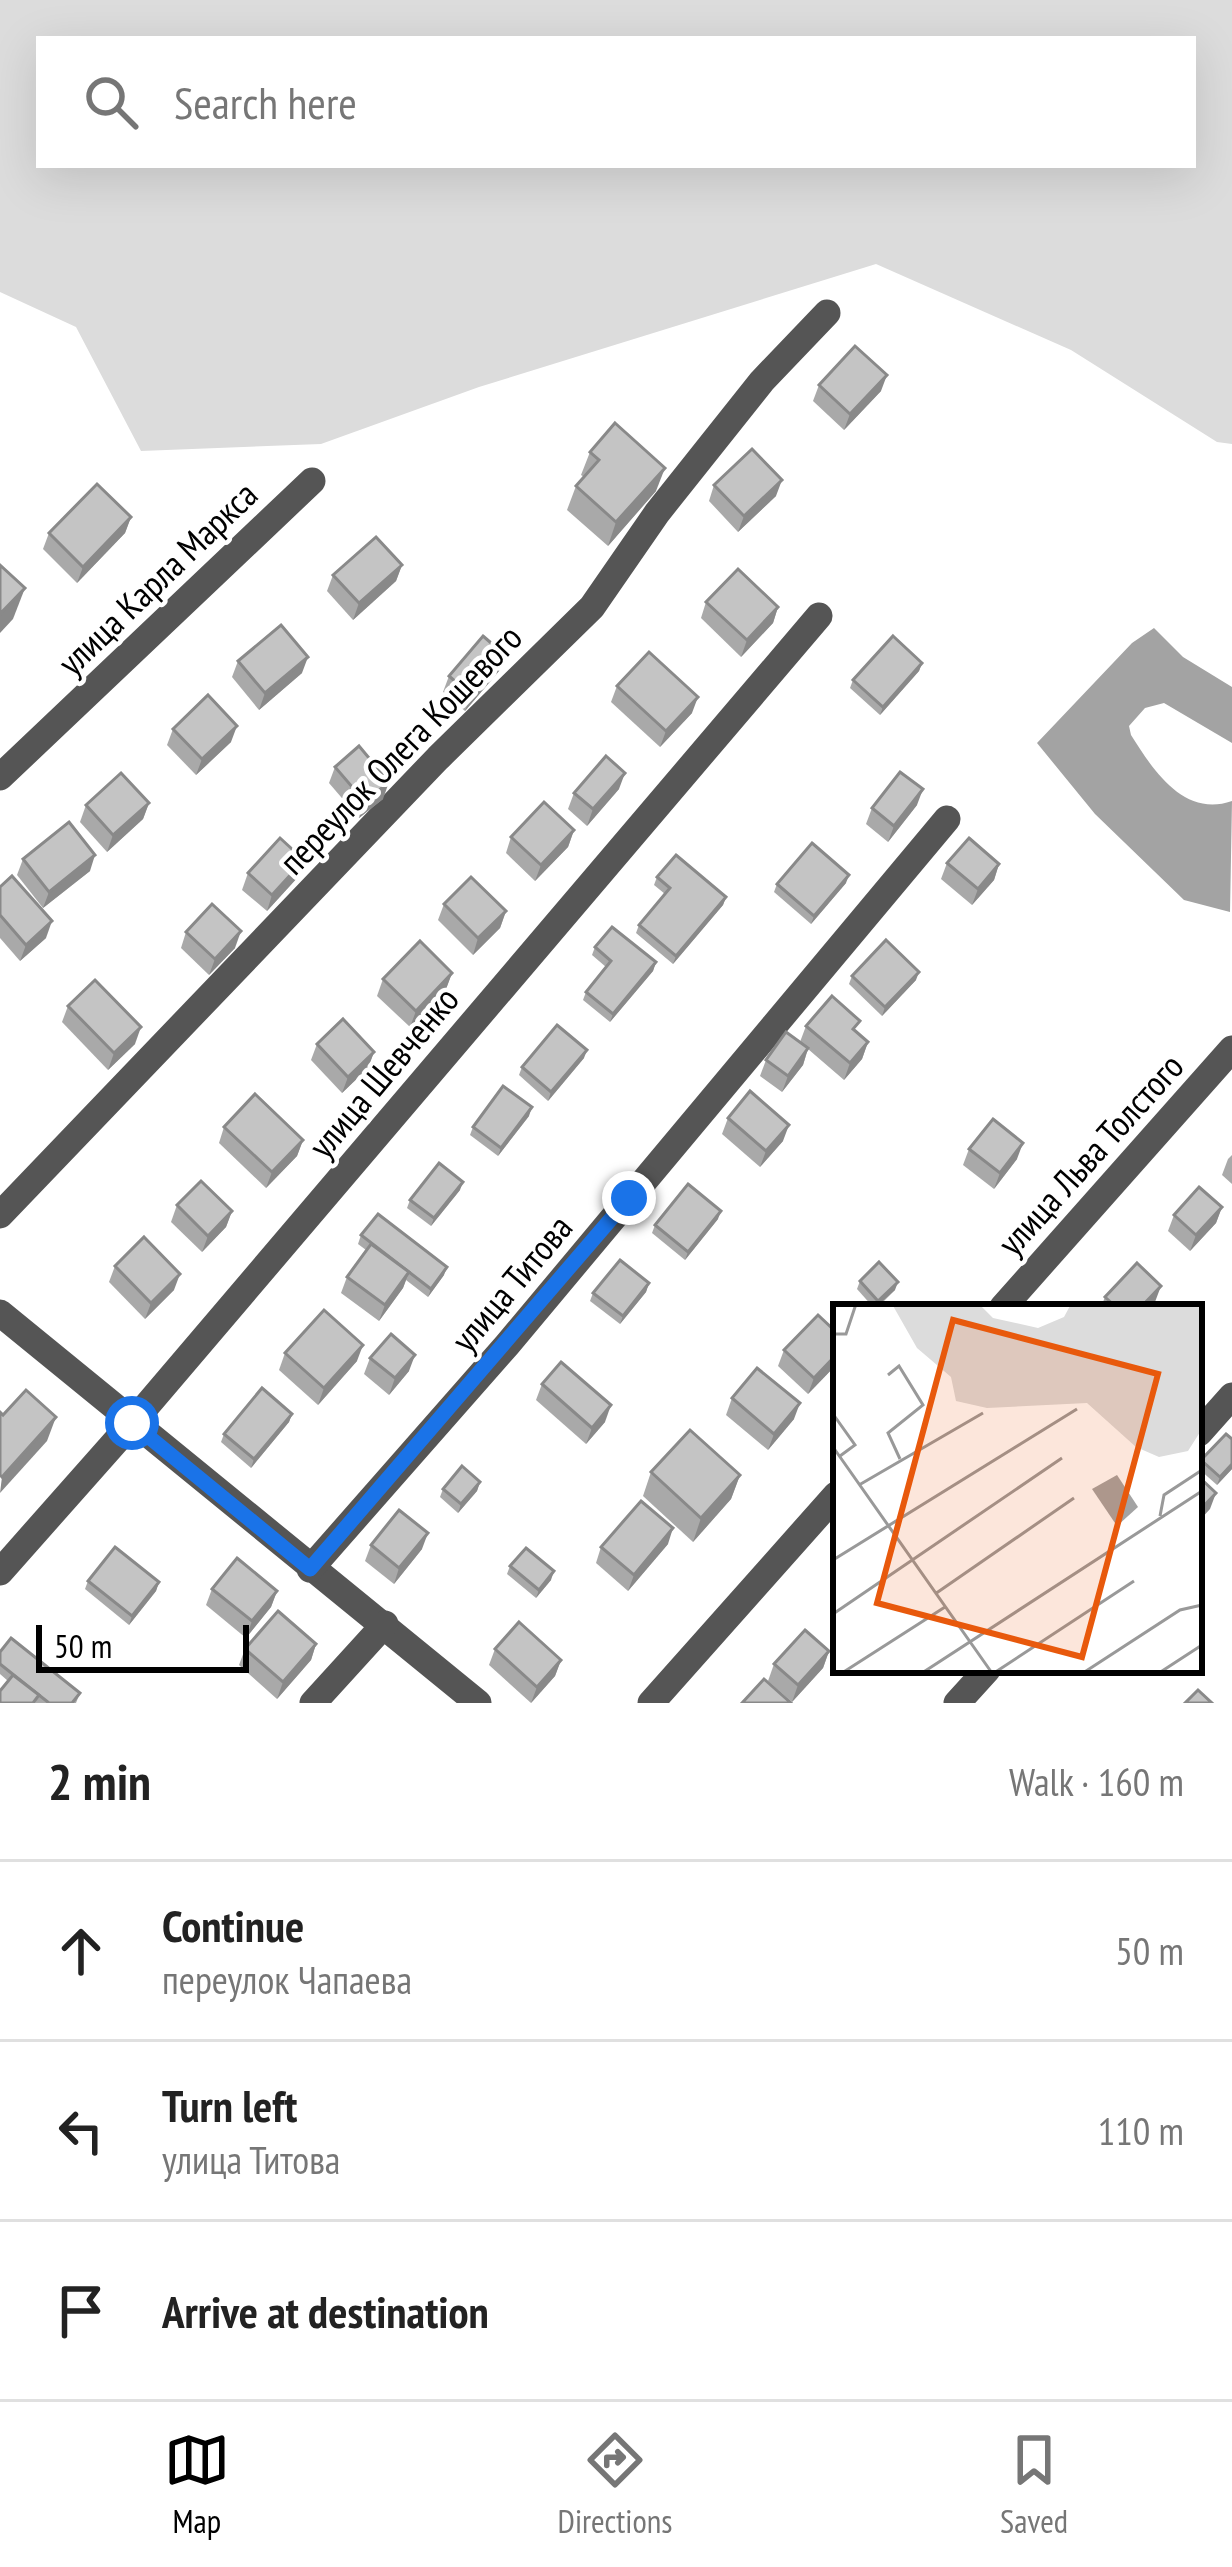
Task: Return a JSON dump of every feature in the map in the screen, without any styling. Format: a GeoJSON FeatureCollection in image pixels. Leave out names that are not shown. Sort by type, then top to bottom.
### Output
{"type":"FeatureCollection","features":[{"type":"Feature","properties":{"kind":"street","name":"переулок Олега Кошевого"},"geometry":{"type":"LineString","coordinates":[[0,1215],[438,758],[592,607],[657,512],[762,381],[827,314]]}},
{"type":"Feature","properties":{"kind":"street","name":"улица Карла Маркса"},"geometry":{"type":"LineString","coordinates":[[0,777],[311,481]]}},
{"type":"Feature","properties":{"kind":"street","name":"улица Шевченко"},"geometry":{"type":"LineString","coordinates":[[0,1572],[819,616]]}},
{"type":"Feature","properties":{"kind":"street","name":"улица Титова"},"geometry":{"type":"LineString","coordinates":[[310,1569],[507,1345],[947,819]]}},
{"type":"Feature","properties":{"kind":"street","name":"улица Льва Толстого"},"geometry":{"type":"LineString","coordinates":[[1006,1304],[1232,1049]]}},
{"type":"Feature","properties":{"kind":"street"},"geometry":{"type":"LineString","coordinates":[[0,1313],[478,1703]]}},
{"type":"Feature","properties":{"kind":"street"},"geometry":{"type":"LineString","coordinates":[[1202,1429],[1232,1396]]}},
{"type":"Feature","properties":{"kind":"street"},"geometry":{"type":"LineString","coordinates":[[651,1703],[833,1498]]}},
{"type":"Feature","properties":{"kind":"street"},"geometry":{"type":"LineString","coordinates":[[313,1703],[385,1624]]}},
{"type":"Feature","properties":{"kind":"street"},"geometry":{"type":"LineString","coordinates":[[957,1703],[984,1673]]}},
{"type":"Feature","properties":{"kind":"shaded area"},"geometry":{"type":"Polygon","coordinates":[[[0,0],[1232,0],[1232,444],[1217,442],[1071,350],[876,264],[479,387],[321,444],[141,451],[76,327],[0,292],[0,0]]]}},
{"type":"Feature","properties":{"kind":"shaded area"},"geometry":{"type":"Polygon","coordinates":[[[1154,628],[1183,657],[1232,687],[1232,743],[1164,703],[1145,708],[1129,726],[1149,762],[1172,788],[1199,803],[1232,801],[1230,912],[1184,900],[1095,814],[1037,743],[1132,643],[1154,628]]]}},
{"type":"Feature","properties":{"kind":"building"},"geometry":{"type":"Polygon","coordinates":[[[855,346],[887,375],[850,414],[819,385],[855,346]]]}},
{"type":"Feature","properties":{"kind":"building"},"geometry":{"type":"Polygon","coordinates":[[[615,423],[665,468],[616,522],[576,486],[599,460],[590,452],[615,423]]]}},
{"type":"Feature","properties":{"kind":"building"},"geometry":{"type":"Polygon","coordinates":[[[752,449],[782,480],[744,516],[714,485],[752,449]]]}},
{"type":"Feature","properties":{"kind":"building"},"geometry":{"type":"Polygon","coordinates":[[[97,484],[131,517],[83,567],[49,533],[97,484]]]}},
{"type":"Feature","properties":{"kind":"building"},"geometry":{"type":"Polygon","coordinates":[[[376,537],[402,565],[359,603],[333,575],[376,537]]]}},
{"type":"Feature","properties":{"kind":"building"},"geometry":{"type":"Polygon","coordinates":[[[0,565],[25,588],[0,614],[0,565]]]}},
{"type":"Feature","properties":{"kind":"building"},"geometry":{"type":"Polygon","coordinates":[[[738,569],[778,607],[747,640],[706,602],[738,569]]]}},
{"type":"Feature","properties":{"kind":"building"},"geometry":{"type":"Polygon","coordinates":[[[281,625],[308,657],[265,693],[238,661],[281,625]]]}},
{"type":"Feature","properties":{"kind":"building"},"geometry":{"type":"Polygon","coordinates":[[[483,636],[505,655],[471,695],[449,676],[483,636]]]}},
{"type":"Feature","properties":{"kind":"building"},"geometry":{"type":"Polygon","coordinates":[[[893,636],[922,663],[883,707],[853,680],[893,636]]]}},
{"type":"Feature","properties":{"kind":"building"},"geometry":{"type":"Polygon","coordinates":[[[649,652],[698,697],[666,731],[617,686],[649,652]]]}},
{"type":"Feature","properties":{"kind":"building"},"geometry":{"type":"Polygon","coordinates":[[[208,695],[237,726],[202,759],[173,729],[208,695]]]}},
{"type":"Feature","properties":{"kind":"building"},"geometry":{"type":"Polygon","coordinates":[[[359,746],[389,782],[365,802],[335,767],[359,746]]]}},
{"type":"Feature","properties":{"kind":"building"},"geometry":{"type":"Polygon","coordinates":[[[606,756],[625,773],[593,809],[574,793],[606,756]]]}},
{"type":"Feature","properties":{"kind":"building"},"geometry":{"type":"Polygon","coordinates":[[[900,772],[923,789],[894,826],[872,808],[900,772]]]}},
{"type":"Feature","properties":{"kind":"building"},"geometry":{"type":"Polygon","coordinates":[[[121,773],[149,803],[113,835],[86,805],[121,773]]]}},
{"type":"Feature","properties":{"kind":"building"},"geometry":{"type":"Polygon","coordinates":[[[544,802],[574,830],[541,865],[511,837],[544,802]]]}},
{"type":"Feature","properties":{"kind":"building"},"geometry":{"type":"Polygon","coordinates":[[[69,822],[95,855],[49,892],[23,859],[69,822]]]}},
{"type":"Feature","properties":{"kind":"building"},"geometry":{"type":"Polygon","coordinates":[[[280,838],[304,860],[272,895],[248,873],[280,838]]]}},
{"type":"Feature","properties":{"kind":"building"},"geometry":{"type":"Polygon","coordinates":[[[969,838],[999,864],[978,889],[947,863],[969,838]]]}},
{"type":"Feature","properties":{"kind":"building"},"geometry":{"type":"Polygon","coordinates":[[[812,843],[849,875],[814,916],[777,884],[812,843]]]}},
{"type":"Feature","properties":{"kind":"building"},"geometry":{"type":"Polygon","coordinates":[[[676,855],[726,897],[676,956],[639,925],[670,888],[657,877],[676,855]]]}},
{"type":"Feature","properties":{"kind":"building"},"geometry":{"type":"Polygon","coordinates":[[[12,876],[52,921],[26,945],[0,915],[0,887],[12,876]]]}},
{"type":"Feature","properties":{"kind":"building"},"geometry":{"type":"Polygon","coordinates":[[[471,877],[506,911],[478,938],[444,904],[471,877]]]}},
{"type":"Feature","properties":{"kind":"building"},"geometry":{"type":"Polygon","coordinates":[[[212,904],[241,931],[215,959],[186,932],[212,904]]]}},
{"type":"Feature","properties":{"kind":"building"},"geometry":{"type":"Polygon","coordinates":[[[612,927],[656,962],[613,1014],[586,992],[611,961],[595,947],[612,927]]]}},
{"type":"Feature","properties":{"kind":"building"},"geometry":{"type":"Polygon","coordinates":[[[886,940],[919,972],[885,1007],[852,976],[886,940]]]}},
{"type":"Feature","properties":{"kind":"building"},"geometry":{"type":"Polygon","coordinates":[[[420,941],[452,973],[416,1011],[383,979],[420,941]]]}},
{"type":"Feature","properties":{"kind":"building"},"geometry":{"type":"Polygon","coordinates":[[[95,980],[141,1027],[114,1053],[68,1006],[95,980]]]}},
{"type":"Feature","properties":{"kind":"building"},"geometry":{"type":"Polygon","coordinates":[[[832,996],[860,1021],[853,1029],[868,1042],[850,1063],[806,1026],[832,996]]]}},
{"type":"Feature","properties":{"kind":"building"},"geometry":{"type":"Polygon","coordinates":[[[343,1019],[374,1052],[348,1077],[317,1044],[343,1019]]]}},
{"type":"Feature","properties":{"kind":"building"},"geometry":{"type":"Polygon","coordinates":[[[557,1025],[587,1050],[551,1092],[522,1067],[557,1025]]]}},
{"type":"Feature","properties":{"kind":"building"},"geometry":{"type":"Polygon","coordinates":[[[786,1032],[808,1048],[788,1076],[766,1060],[786,1032]]]}},
{"type":"Feature","properties":{"kind":"building"},"geometry":{"type":"Polygon","coordinates":[[[503,1086],[532,1107],[501,1148],[473,1127],[503,1086]]]}},
{"type":"Feature","properties":{"kind":"building"},"geometry":{"type":"Polygon","coordinates":[[[750,1091],[789,1125],[766,1151],[728,1118],[750,1091]]]}},
{"type":"Feature","properties":{"kind":"building"},"geometry":{"type":"Polygon","coordinates":[[[255,1094],[303,1140],[272,1172],[224,1127],[255,1094]]]}},
{"type":"Feature","properties":{"kind":"building"},"geometry":{"type":"Polygon","coordinates":[[[993,1119],[1023,1143],[1000,1173],[969,1149],[993,1119]]]}},
{"type":"Feature","properties":{"kind":"building"},"geometry":{"type":"Polygon","coordinates":[[[439,1163],[463,1182],[434,1218],[410,1200],[439,1163]]]}},
{"type":"Feature","properties":{"kind":"building"},"geometry":{"type":"Polygon","coordinates":[[[201,1181],[232,1211],[208,1236],[177,1205],[201,1181]]]}},
{"type":"Feature","properties":{"kind":"building"},"geometry":{"type":"Polygon","coordinates":[[[688,1184],[721,1211],[688,1252],[655,1225],[688,1184]]]}},
{"type":"Feature","properties":{"kind":"building"},"geometry":{"type":"Polygon","coordinates":[[[1199,1187],[1222,1207],[1196,1235],[1174,1215],[1199,1187]]]}},
{"type":"Feature","properties":{"kind":"building"},"geometry":{"type":"Polygon","coordinates":[[[378,1214],[447,1267],[431,1289],[361,1235],[378,1214]]]}},
{"type":"Feature","properties":{"kind":"building"},"geometry":{"type":"Polygon","coordinates":[[[144,1237],[180,1274],[151,1303],[115,1266],[144,1237]]]}},
{"type":"Feature","properties":{"kind":"building"},"geometry":{"type":"Polygon","coordinates":[[[371,1244],[409,1272],[385,1305],[347,1277],[371,1244]]]}},
{"type":"Feature","properties":{"kind":"building"},"geometry":{"type":"Polygon","coordinates":[[[620,1260],[649,1283],[623,1316],[593,1293],[620,1260]]]}},
{"type":"Feature","properties":{"kind":"building"},"geometry":{"type":"Polygon","coordinates":[[[879,1262],[898,1282],[878,1301],[860,1281],[879,1262]]]}},
{"type":"Feature","properties":{"kind":"building"},"geometry":{"type":"Polygon","coordinates":[[[1137,1263],[1161,1286],[1144,1304],[1113,1304],[1105,1297],[1137,1263]]]}},
{"type":"Feature","properties":{"kind":"building"},"geometry":{"type":"Polygon","coordinates":[[[324,1310],[363,1345],[324,1388],[285,1353],[324,1310]]]}},
{"type":"Feature","properties":{"kind":"building"},"geometry":{"type":"Polygon","coordinates":[[[818,1315],[833,1329],[833,1358],[814,1378],[784,1350],[818,1315]]]}},
{"type":"Feature","properties":{"kind":"building"},"geometry":{"type":"Polygon","coordinates":[[[391,1334],[415,1355],[395,1378],[370,1358],[391,1334]]]}},
{"type":"Feature","properties":{"kind":"building"},"geometry":{"type":"Polygon","coordinates":[[[561,1362],[611,1405],[592,1428],[542,1384],[561,1362]]]}},
{"type":"Feature","properties":{"kind":"building"},"geometry":{"type":"Polygon","coordinates":[[[757,1368],[800,1403],[774,1434],[732,1398],[757,1368]]]}},
{"type":"Feature","properties":{"kind":"building"},"geometry":{"type":"Polygon","coordinates":[[[262,1388],[292,1414],[254,1459],[224,1434],[262,1388]]]}},
{"type":"Feature","properties":{"kind":"building"},"geometry":{"type":"Polygon","coordinates":[[[26,1390],[56,1417],[2,1477],[0,1412],[3,1415],[26,1390]]]}},
{"type":"Feature","properties":{"kind":"building"},"geometry":{"type":"Polygon","coordinates":[[[690,1430],[740,1475],[701,1518],[651,1472],[690,1430]]]}},
{"type":"Feature","properties":{"kind":"building"},"geometry":{"type":"Polygon","coordinates":[[[1226,1434],[1232,1439],[1232,1464],[1220,1477],[1202,1459],[1226,1434]]]}},
{"type":"Feature","properties":{"kind":"building"},"geometry":{"type":"Polygon","coordinates":[[[462,1466],[480,1482],[461,1504],[443,1489],[462,1466]]]}},
{"type":"Feature","properties":{"kind":"building"},"geometry":{"type":"Polygon","coordinates":[[[1202,1480],[1216,1493],[1202,1508],[1202,1480]]]}},
{"type":"Feature","properties":{"kind":"building"},"geometry":{"type":"Polygon","coordinates":[[[641,1501],[673,1528],[634,1575],[601,1547],[641,1501]]]}},
{"type":"Feature","properties":{"kind":"building"},"geometry":{"type":"Polygon","coordinates":[[[399,1510],[428,1533],[399,1568],[371,1545],[399,1510]]]}},
{"type":"Feature","properties":{"kind":"building"},"geometry":{"type":"Polygon","coordinates":[[[115,1547],[159,1582],[132,1616],[88,1581],[115,1547]]]}},
{"type":"Feature","properties":{"kind":"building"},"geometry":{"type":"Polygon","coordinates":[[[526,1548],[554,1571],[539,1590],[510,1566],[526,1548]]]}},
{"type":"Feature","properties":{"kind":"building"},"geometry":{"type":"Polygon","coordinates":[[[237,1558],[277,1591],[252,1621],[212,1589],[237,1558]]]}},
{"type":"Feature","properties":{"kind":"building"},"geometry":{"type":"Polygon","coordinates":[[[278,1611],[316,1644],[283,1682],[245,1649],[278,1611]]]}},
{"type":"Feature","properties":{"kind":"building"},"geometry":{"type":"Polygon","coordinates":[[[519,1622],[561,1660],[537,1687],[495,1649],[519,1622]]]}},
{"type":"Feature","properties":{"kind":"building"},"geometry":{"type":"Polygon","coordinates":[[[805,1630],[829,1651],[798,1685],[774,1664],[805,1630]]]}},
{"type":"Feature","properties":{"kind":"building"},"geometry":{"type":"Polygon","coordinates":[[[11,1638],[80,1693],[72,1703],[49,1703],[0,1664],[0,1652],[11,1638]]]}},
{"type":"Feature","properties":{"kind":"building"},"geometry":{"type":"Polygon","coordinates":[[[13,1675],[39,1695],[33,1703],[0,1703],[0,1691],[13,1675]]]}},
{"type":"Feature","properties":{"kind":"building"},"geometry":{"type":"Polygon","coordinates":[[[764,1679],[791,1703],[742,1703],[764,1679]]]}},
{"type":"Feature","properties":{"kind":"building"},"geometry":{"type":"Polygon","coordinates":[[[1198,1690],[1212,1703],[1185,1703],[1198,1690]]]}},
{"type":"Feature","properties":{"kind":"route"},"geometry":{"type":"LineString","coordinates":[[132,1423],[310,1569],[629,1198]]}}]}
